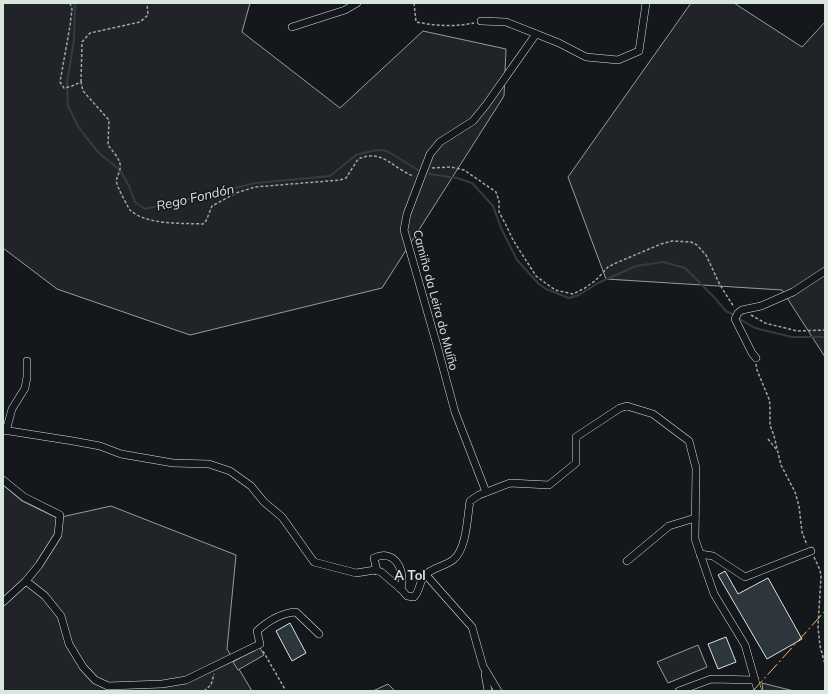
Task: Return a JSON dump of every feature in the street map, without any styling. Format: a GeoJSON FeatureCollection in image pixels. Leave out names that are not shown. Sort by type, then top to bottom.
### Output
{"type":"FeatureCollection","features":[{"type":"Feature","properties":{"kind":"street"},"geometry":{"type":"LineString","coordinates":[[292,27],[345,10],[357,3]]}},
{"type":"Feature","properties":{"kind":"street"},"geometry":{"type":"LineString","coordinates":[[482,21],[506,22],[559,43],[586,57],[618,60],[639,51],[646,3]]}},
{"type":"Feature","properties":{"kind":"street","name":"Camiño da Leira do Muíño"},"geometry":{"type":"LineString","coordinates":[[486,492],[455,412],[404,230],[407,214],[430,154],[440,142],[473,121],[536,34]]}},
{"type":"Feature","properties":{"kind":"street"},"geometry":{"type":"LineString","coordinates":[[756,358],[735,319],[740,312],[761,306],[793,292],[825,271]]}},
{"type":"Feature","properties":{"kind":"street"},"geometry":{"type":"LineString","coordinates":[[27,361],[25,388],[12,409],[4,430],[100,446],[121,454],[173,463],[209,464],[230,471],[251,486],[264,502],[282,517],[314,562],[356,573],[374,570],[381,572],[407,596],[414,597],[426,575],[453,560],[462,548],[470,501],[479,495],[510,483],[550,485],[576,463],[576,438],[620,408],[627,406],[653,414],[689,441],[696,468],[695,539],[714,594],[745,645],[758,691]]}},
{"type":"Feature","properties":{"kind":"street"},"geometry":{"type":"LineString","coordinates":[[3,480],[24,497],[60,515],[58,535],[39,565],[26,581],[3,602]]}},
{"type":"Feature","properties":{"kind":"street"},"geometry":{"type":"LineString","coordinates":[[627,561],[669,526],[695,518]]}},
{"type":"Feature","properties":{"kind":"street"},"geometry":{"type":"LineString","coordinates":[[700,554],[713,556],[745,577],[811,551]]}},
{"type":"Feature","properties":{"kind":"street"},"geometry":{"type":"LineString","coordinates":[[377,571],[374,558],[379,556],[389,556],[395,560],[402,572],[403,582],[401,589]]}},
{"type":"Feature","properties":{"kind":"street"},"geometry":{"type":"LineString","coordinates":[[426,575],[472,627],[483,666],[488,691]]}},
{"type":"Feature","properties":{"kind":"street"},"geometry":{"type":"LineString","coordinates":[[26,581],[45,596],[61,616],[69,644],[83,667],[95,680],[108,686],[162,684],[186,680],[260,644],[257,631],[269,620],[289,612],[296,612],[319,634]]}},
{"type":"Feature","properties":{"kind":"street"},"geometry":{"type":"LineString","coordinates":[[483,666],[498,691]]}},
{"type":"Feature","properties":{"kind":"street"},"geometry":{"type":"LineString","coordinates":[[679,691],[711,679],[755,680]]}},
{"type":"Feature","properties":{"kind":"path"},"geometry":{"type":"LineString","coordinates":[[70,3],[72,9],[70,26],[60,82],[64,88],[81,82]]}},
{"type":"Feature","properties":{"kind":"path"},"geometry":{"type":"LineString","coordinates":[[147,3],[148,15],[140,22],[90,33],[82,42],[82,91],[110,120],[108,145],[118,158],[120,164],[117,184],[129,211],[149,220],[203,224],[206,221],[212,206],[236,193],[255,187],[340,180],[346,178],[358,159],[370,156],[379,157],[409,175],[451,167],[464,170],[496,192],[500,212],[513,240],[536,276],[555,290],[573,294],[585,288],[596,280],[608,267],[616,263],[661,244],[672,241],[690,242],[697,245],[706,255],[726,298],[740,312],[765,323],[797,331],[825,330]]}},
{"type":"Feature","properties":{"kind":"path"},"geometry":{"type":"LineString","coordinates":[[414,3],[416,22],[441,26],[461,26],[482,21]]}},
{"type":"Feature","properties":{"kind":"path"},"geometry":{"type":"LineString","coordinates":[[756,358],[757,370],[769,399],[770,425],[781,465],[797,499],[802,532],[820,570],[822,588],[818,627],[820,646],[825,664]]}},
{"type":"Feature","properties":{"kind":"path"},"geometry":{"type":"LineString","coordinates":[[768,439],[777,450]]}},
{"type":"Feature","properties":{"kind":"path"},"geometry":{"type":"LineString","coordinates":[[260,644],[286,691]]}},
{"type":"Feature","properties":{"kind":"path"},"geometry":{"type":"LineString","coordinates":[[204,691],[211,685],[216,665]]}},
{"type":"Feature","properties":{"kind":"shaded area"},"geometry":{"type":"Polygon","coordinates":[[[3,3],[250,3],[242,32],[340,108],[423,31],[506,49],[504,96],[382,288],[190,335],[57,289],[3,248],[3,3]]]}},
{"type":"Feature","properties":{"kind":"shaded area"},"geometry":{"type":"Polygon","coordinates":[[[691,3],[734,3],[802,47],[825,22],[825,357],[782,290],[606,279],[568,177],[691,3]]]}},
{"type":"Feature","properties":{"kind":"shaded area"},"geometry":{"type":"Polygon","coordinates":[[[3,485],[22,501],[57,518],[111,506],[236,555],[227,649],[252,691],[3,691],[3,485]]]}},
{"type":"Feature","properties":{"kind":"shaded area"},"geometry":{"type":"Polygon","coordinates":[[[698,645],[707,667],[668,683],[657,662],[698,645]]]}},
{"type":"Feature","properties":{"kind":"shaded area"},"geometry":{"type":"Polygon","coordinates":[[[259,646],[264,655],[238,670],[233,662],[259,646]]]}},
{"type":"Feature","properties":{"kind":"shaded area"},"geometry":{"type":"Polygon","coordinates":[[[762,683],[794,691],[763,691],[762,683]]]}},
{"type":"Feature","properties":{"kind":"shaded area"},"geometry":{"type":"Polygon","coordinates":[[[388,684],[395,691],[373,691],[388,684]]]}},
{"type":"Feature","properties":{"kind":"building"},"geometry":{"type":"Polygon","coordinates":[[[725,571],[738,594],[768,578],[802,639],[767,659],[718,575],[725,571]]]}},
{"type":"Feature","properties":{"kind":"building"},"geometry":{"type":"Polygon","coordinates":[[[290,623],[306,653],[292,661],[276,631],[290,623]]]}},
{"type":"Feature","properties":{"kind":"building"},"geometry":{"type":"Polygon","coordinates":[[[726,637],[736,662],[718,669],[708,644],[726,637]]]}},
{"type":"Feature","properties":{"kind":"waterway","name":"Rego Fondón"},"geometry":{"type":"LineString","coordinates":[[75,3],[74,40],[67,83],[68,106],[78,126],[86,137],[99,153],[120,170],[129,186],[135,202],[145,209],[256,183],[330,176],[356,155],[372,151],[387,151],[418,170]]}},
{"type":"Feature","properties":{"kind":"waterway","name":"Rego Fondón"},"geometry":{"type":"LineString","coordinates":[[429,174],[457,178],[472,183],[493,206],[502,230],[517,260],[538,283],[546,289],[569,298],[579,295],[598,283],[636,266],[663,262],[685,268],[726,311],[734,315]]}},
{"type":"Feature","properties":{"kind":"waterway","name":"Rego Fondón"},"geometry":{"type":"LineString","coordinates":[[738,318],[755,328],[792,337],[825,337]]}},
{"type":"Feature","properties":{"kind":"power"},"geometry":{"type":"LineString","coordinates":[[753,691],[825,611]]}},
{"type":"Feature","properties":{"kind":"district","name":"A Tol"},"geometry":{"type":"Point","coordinates":[410,575]}}]}
